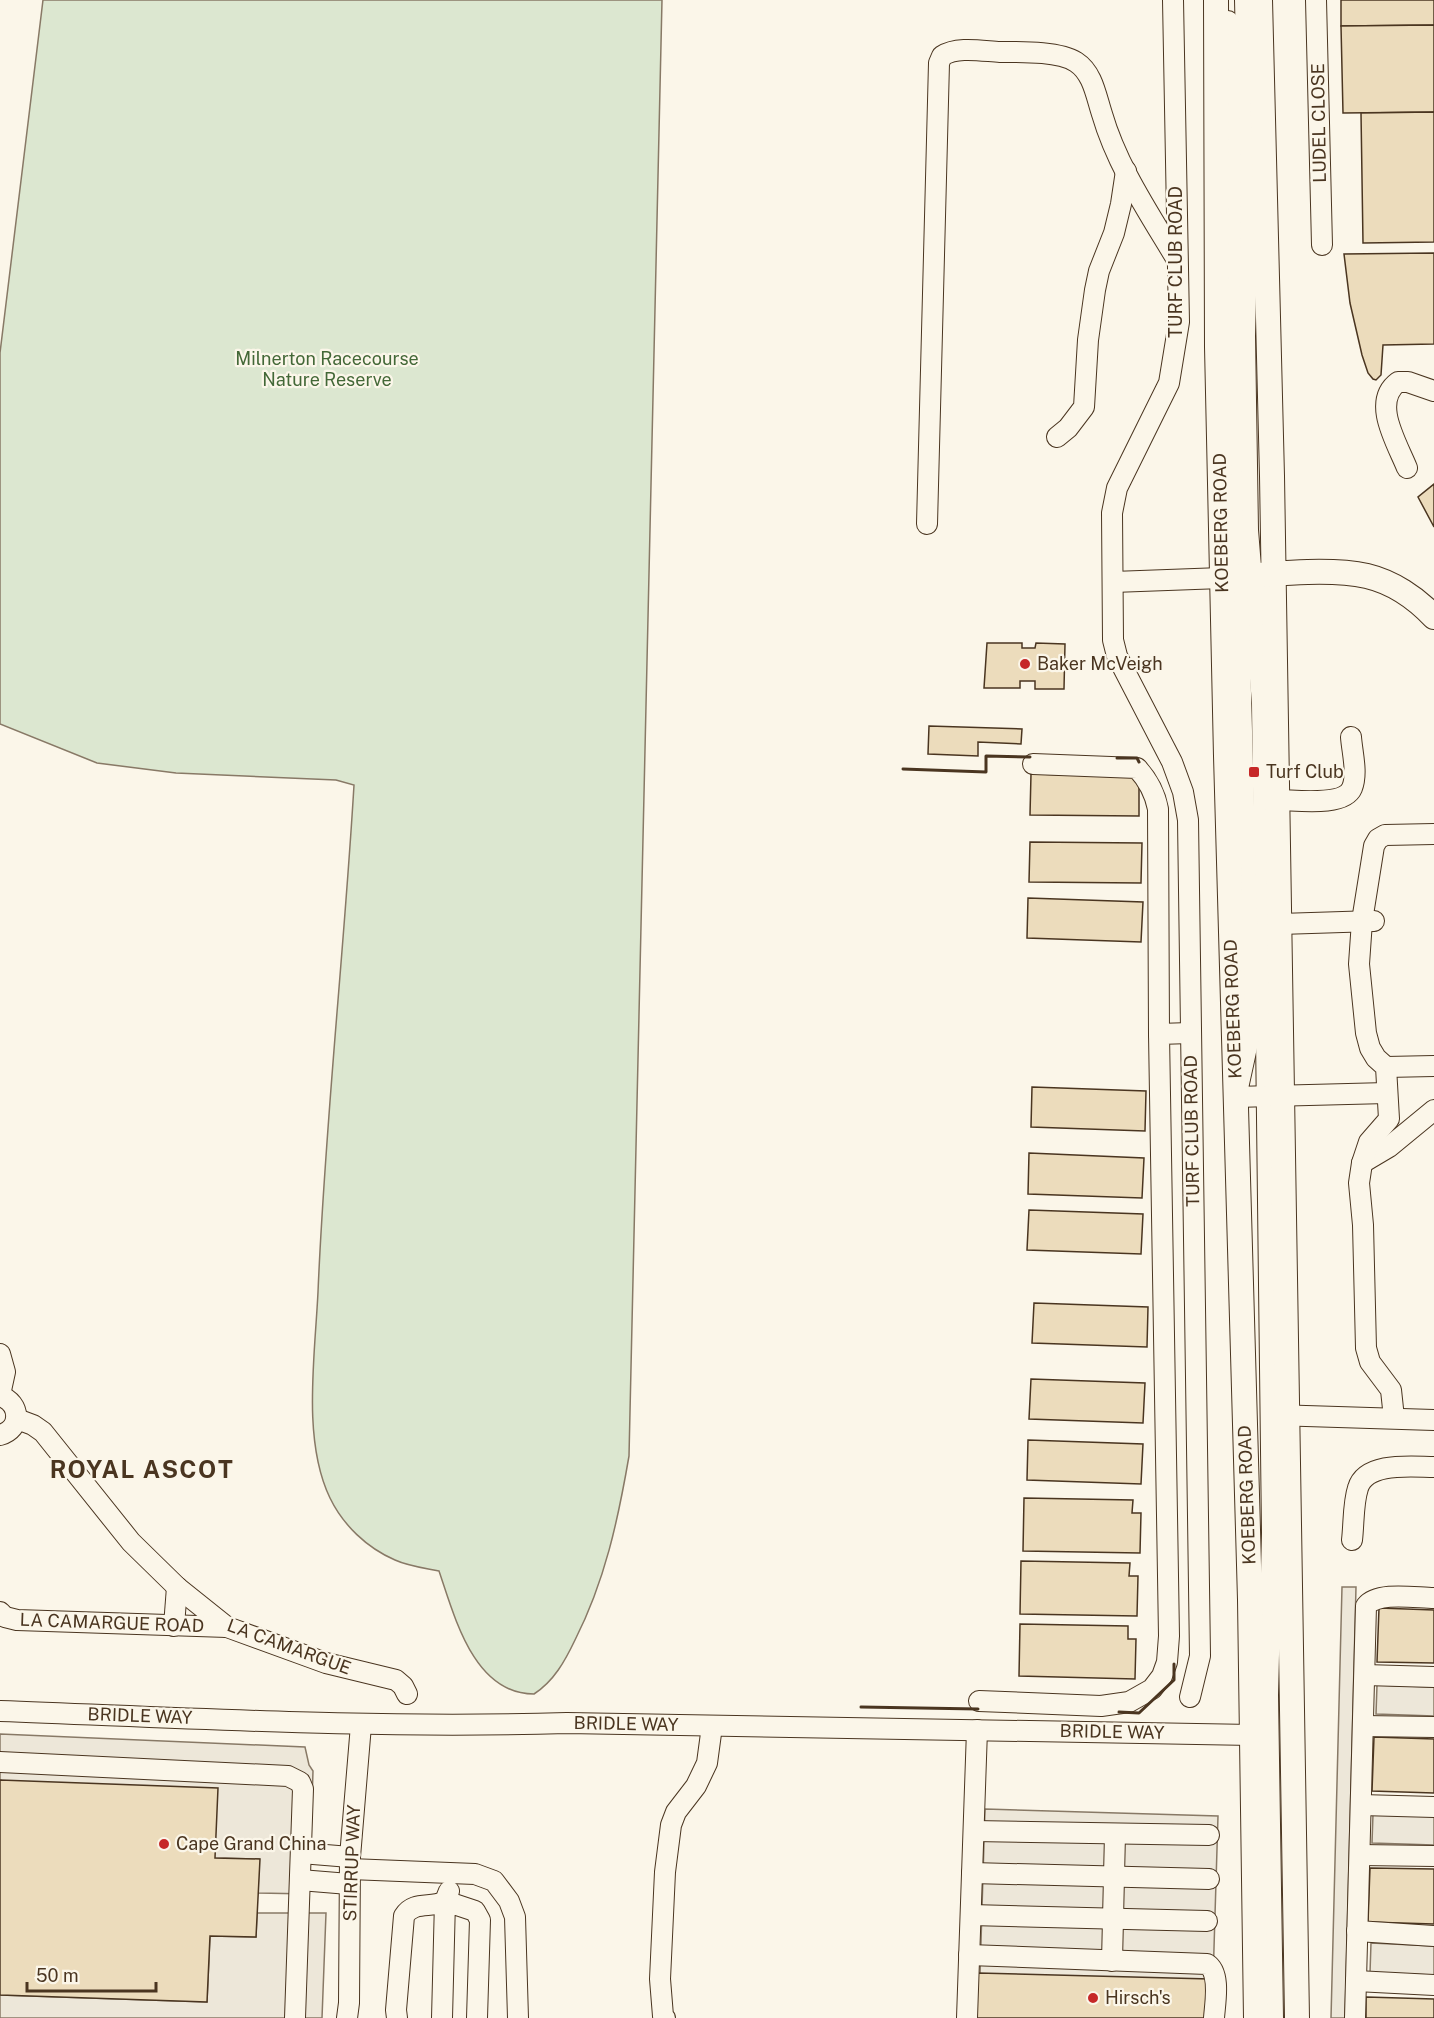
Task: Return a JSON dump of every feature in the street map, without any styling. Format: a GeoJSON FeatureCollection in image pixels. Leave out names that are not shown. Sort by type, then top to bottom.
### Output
{"type":"FeatureCollection","features":[{"type":"Feature","properties":{"kind":"main road","name":"KOEBERG ROAD"},"geometry":{"type":"LineString","coordinates":[[1216,0],[1217,347],[1246,576],[1278,800],[1280,924],[1274,1096],[1279,1415],[1297,2018]]}},
{"type":"Feature","properties":{"kind":"main road","name":"KOEBERG ROAD"},"geometry":{"type":"LineString","coordinates":[[1256,2018],[1252,1735],[1236,1097],[1260,0]]}},
{"type":"Feature","properties":{"kind":"main road"},"geometry":{"type":"LineString","coordinates":[[1246,576],[1338,573],[1368,577],[1404,592],[1434,617]]}},
{"type":"Feature","properties":{"kind":"street","name":"TURF CLUB ROAD"},"geometry":{"type":"LineString","coordinates":[[1173,0],[1179,322],[1173,362],[1165,391],[1117,488],[1112,513],[1113,640],[1117,656],[1172,762],[1183,792],[1188,820],[1200,1656],[1190,1696]]}},
{"type":"Feature","properties":{"kind":"street"},"geometry":{"type":"LineString","coordinates":[[1227,0],[1231,175],[1229,335],[1233,530],[1246,576],[1262,703],[1274,1096]]}},
{"type":"Feature","properties":{"kind":"street"},"geometry":{"type":"LineString","coordinates":[[1245,0],[1249,175],[1245,336],[1248,530],[1246,576]]}},
{"type":"Feature","properties":{"kind":"street","name":"LUDEL CLOSE"},"geometry":{"type":"LineString","coordinates":[[1316,0],[1322,245]]}},
{"type":"Feature","properties":{"kind":"street"},"geometry":{"type":"LineString","coordinates":[[927,524],[939,63],[942,56],[947,52],[962,50],[1020,52],[1064,56],[1076,62],[1085,70],[1093,84],[1108,134],[1126,171],[1178,262]]}},
{"type":"Feature","properties":{"kind":"street"},"geometry":{"type":"LineString","coordinates":[[1057,437],[1068,428],[1084,407],[1088,340],[1095,290],[1099,271],[1114,233],[1126,171]]}},
{"type":"Feature","properties":{"kind":"street"},"geometry":{"type":"LineString","coordinates":[[1407,468],[1386,416],[1385,403],[1388,392],[1398,382],[1408,382],[1434,391]]}},
{"type":"Feature","properties":{"kind":"street"},"geometry":{"type":"LineString","coordinates":[[1113,582],[1246,576]]}},
{"type":"Feature","properties":{"kind":"street"},"geometry":{"type":"LineString","coordinates":[[1278,800],[1334,801],[1345,796],[1352,789],[1354,776],[1351,736]]}},
{"type":"Feature","properties":{"kind":"street"},"geometry":{"type":"LineString","coordinates":[[980,1701],[1101,1706],[1129,1702],[1152,1689],[1162,1676],[1167,1662],[1158,809],[1151,787],[1137,768],[1033,764]]}},
{"type":"Feature","properties":{"kind":"street"},"geometry":{"type":"LineString","coordinates":[[1434,834],[1385,835],[1378,839],[1374,846],[1368,921],[1359,964],[1364,1022],[1370,1048],[1376,1058],[1386,1067],[1434,1066]]}},
{"type":"Feature","properties":{"kind":"street"},"geometry":{"type":"LineString","coordinates":[[1280,924],[1368,921]]}},
{"type":"Feature","properties":{"kind":"street"},"geometry":{"type":"LineString","coordinates":[[1159,1034],[1190,1033]]}},
{"type":"Feature","properties":{"kind":"street"},"geometry":{"type":"LineString","coordinates":[[1386,1067],[1389,1119],[1369,1142],[1362,1163],[1359,1183],[1363,1225],[1366,1348],[1370,1362],[1391,1390],[1394,1418]]}},
{"type":"Feature","properties":{"kind":"street"},"geometry":{"type":"LineString","coordinates":[[1236,1097],[1388,1094]]}},
{"type":"Feature","properties":{"kind":"street"},"geometry":{"type":"LineString","coordinates":[[1362,1163],[1389,1147],[1434,1110]]}},
{"type":"Feature","properties":{"kind":"street"},"geometry":{"type":"LineString","coordinates":[[1389,1119],[1406,1134]]}},
{"type":"Feature","properties":{"kind":"street"},"geometry":{"type":"LineString","coordinates":[[0,1354],[5,1372],[0,1395]]}},
{"type":"Feature","properties":{"kind":"street","name":"LA CAMARGUE"},"geometry":{"type":"LineString","coordinates":[[0,1395],[15,1407],[16,1419],[33,1425],[51,1440],[131,1542],[177,1587],[227,1628],[326,1663],[396,1680],[407,1694]]}},
{"type":"Feature","properties":{"kind":"street"},"geometry":{"type":"LineString","coordinates":[[1274,2018],[1268,1695],[1272,1533],[1279,1415]]}},
{"type":"Feature","properties":{"kind":"street"},"geometry":{"type":"LineString","coordinates":[[1244,1416],[1434,1420]]}},
{"type":"Feature","properties":{"kind":"street"},"geometry":{"type":"LineString","coordinates":[[0,1435],[9,1431],[16,1419]]}},
{"type":"Feature","properties":{"kind":"street"},"geometry":{"type":"LineString","coordinates":[[1352,1539],[1358,1486],[1364,1479],[1373,1472],[1388,1466],[1434,1467]]}},
{"type":"Feature","properties":{"kind":"street"},"geometry":{"type":"LineString","coordinates":[[174,1626],[177,1587]]}},
{"type":"Feature","properties":{"kind":"street"},"geometry":{"type":"LineString","coordinates":[[1355,2018],[1366,1606],[1370,1601],[1379,1597],[1434,1598]]}},
{"type":"Feature","properties":{"kind":"street","name":"LA CAMARGUE ROAD"},"geometry":{"type":"LineString","coordinates":[[0,1612],[5,1617],[17,1620],[227,1628]]}},
{"type":"Feature","properties":{"kind":"street"},"geometry":{"type":"LineString","coordinates":[[1365,1675],[1434,1677]]}},
{"type":"Feature","properties":{"kind":"street","name":"BRIDLE WAY"},"geometry":{"type":"LineString","coordinates":[[0,1711],[360,1725],[473,1726],[567,1723],[1252,1735]]}},
{"type":"Feature","properties":{"kind":"street","name":"STIRRUP WAY"},"geometry":{"type":"LineString","coordinates":[[350,2013],[350,1870],[360,1725]]}},
{"type":"Feature","properties":{"kind":"street"},"geometry":{"type":"LineString","coordinates":[[665,2018],[660,1979],[665,1872],[671,1825],[676,1812],[702,1775],[709,1753],[712,1726]]}},
{"type":"Feature","properties":{"kind":"street"},"geometry":{"type":"LineString","coordinates":[[1363,1726],[1434,1727]]}},
{"type":"Feature","properties":{"kind":"street"},"geometry":{"type":"LineString","coordinates":[[967,2018],[977,1730]]}},
{"type":"Feature","properties":{"kind":"street"},"geometry":{"type":"LineString","coordinates":[[0,1762],[288,1776],[300,1782],[303,1789],[295,2018]]}},
{"type":"Feature","properties":{"kind":"street"},"geometry":{"type":"LineString","coordinates":[[1361,1805],[1434,1807]]}},
{"type":"Feature","properties":{"kind":"street"},"geometry":{"type":"LineString","coordinates":[[974,1831],[1209,1835]]}},
{"type":"Feature","properties":{"kind":"street"},"geometry":{"type":"LineString","coordinates":[[1112,1961],[1115,1834]]}},
{"type":"Feature","properties":{"kind":"street"},"geometry":{"type":"LineString","coordinates":[[301,1853],[350,1870]]}},
{"type":"Feature","properties":{"kind":"street"},"geometry":{"type":"LineString","coordinates":[[1360,1855],[1434,1856]]}},
{"type":"Feature","properties":{"kind":"street"},"geometry":{"type":"LineString","coordinates":[[300,1880],[350,1870],[475,1874],[494,1881],[509,1901],[515,1917],[518,2018]]}},
{"type":"Feature","properties":{"kind":"street"},"geometry":{"type":"LineString","coordinates":[[442,2018],[446,1901],[452,1873]]}},
{"type":"Feature","properties":{"kind":"street"},"geometry":{"type":"LineString","coordinates":[[972,1873],[1209,1879]]}},
{"type":"Feature","properties":{"kind":"street"},"geometry":{"type":"LineString","coordinates":[[397,2018],[404,1916],[408,1910],[420,1905],[439,1905],[446,1901],[475,1911],[480,1920],[477,2018]]}},
{"type":"Feature","properties":{"kind":"street"},"geometry":{"type":"LineString","coordinates":[[971,1915],[1207,1921]]}},
{"type":"Feature","properties":{"kind":"street"},"geometry":{"type":"LineString","coordinates":[[1357,1931],[1434,1936]]}},
{"type":"Feature","properties":{"kind":"street"},"geometry":{"type":"LineString","coordinates":[[969,1956],[1210,1966],[1215,1977],[1214,2018]]}},
{"type":"Feature","properties":{"kind":"street"},"geometry":{"type":"LineString","coordinates":[[1356,1982],[1434,1985]]}},
{"type":"Feature","properties":{"kind":"green space","name":"Milnerton Racecourse Nature Reserve"},"geometry":{"type":"Polygon","coordinates":[[[43,0],[662,0],[629,1456],[615,1527],[595,1595],[563,1663],[553,1677],[534,1694],[513,1691],[496,1681],[482,1667],[460,1631],[439,1571],[395,1560],[375,1549],[357,1535],[335,1508],[330,1498],[321,1475],[316,1450],[312,1397],[321,1229],[354,785],[336,780],[176,773],[97,763],[0,724],[0,353],[43,0]]]}},
{"type":"Feature","properties":{"kind":"shaded area"},"geometry":{"type":"Polygon","coordinates":[[[1342,1587],[1356,1587],[1345,2018],[1331,2018],[1342,1587]]]}},
{"type":"Feature","properties":{"kind":"shaded area"},"geometry":{"type":"Polygon","coordinates":[[[1377,1685],[1434,1687],[1434,1716],[1376,1714],[1377,1685]]]}},
{"type":"Feature","properties":{"kind":"shaded area"},"geometry":{"type":"Polygon","coordinates":[[[0,1734],[305,1747],[309,1765],[313,1771],[309,1894],[258,1893],[259,1859],[215,1858],[0,1780],[0,1734]]]}},
{"type":"Feature","properties":{"kind":"shaded area"},"geometry":{"type":"Polygon","coordinates":[[[985,1809],[1218,1816],[1213,1981],[980,1975],[985,1809]]]}},
{"type":"Feature","properties":{"kind":"shaded area"},"geometry":{"type":"Polygon","coordinates":[[[1373,1814],[1434,1816],[1434,1845],[1372,1843],[1373,1814]]]}},
{"type":"Feature","properties":{"kind":"shaded area"},"geometry":{"type":"Polygon","coordinates":[[[257,1913],[326,1913],[322,2018],[0,2018],[0,1995],[207,2002],[210,1936],[256,1937],[257,1913]]]}},
{"type":"Feature","properties":{"kind":"shaded area"},"geometry":{"type":"Polygon","coordinates":[[[1371,1943],[1434,1946],[1434,1975],[1370,1973],[1371,1943]]]}},
{"type":"Feature","properties":{"kind":"building"},"geometry":{"type":"Polygon","coordinates":[[[1341,0],[1434,0],[1434,25],[1341,26],[1341,0]]]}},
{"type":"Feature","properties":{"kind":"building"},"geometry":{"type":"Polygon","coordinates":[[[1434,25],[1434,112],[1343,113],[1341,26],[1434,25]]]}},
{"type":"Feature","properties":{"kind":"building"},"geometry":{"type":"Polygon","coordinates":[[[1434,112],[1434,242],[1363,243],[1361,113],[1434,112]]]}},
{"type":"Feature","properties":{"kind":"building"},"geometry":{"type":"Polygon","coordinates":[[[1434,253],[1434,344],[1383,345],[1381,375],[1376,380],[1373,379],[1368,373],[1362,355],[1350,303],[1344,254],[1434,253]]]}},
{"type":"Feature","properties":{"kind":"building"},"geometry":{"type":"Polygon","coordinates":[[[1434,484],[1434,527],[1418,497],[1434,484]]]}},
{"type":"Feature","properties":{"kind":"building","name":"Baker McVeigh"},"geometry":{"type":"Polygon","coordinates":[[[987,643],[1022,643],[1022,648],[1035,648],[1036,643],[1065,644],[1064,689],[1035,689],[1035,681],[1020,681],[1020,688],[984,688],[987,643]]]}},
{"type":"Feature","properties":{"kind":"building"},"geometry":{"type":"Polygon","coordinates":[[[929,726],[1022,729],[1021,744],[978,742],[978,756],[928,754],[929,726]]]}},
{"type":"Feature","properties":{"kind":"building"},"geometry":{"type":"Polygon","coordinates":[[[1031,774],[1139,776],[1139,816],[1030,815],[1031,774]]]}},
{"type":"Feature","properties":{"kind":"building"},"geometry":{"type":"Polygon","coordinates":[[[1030,842],[1142,843],[1141,883],[1029,882],[1030,842]]]}},
{"type":"Feature","properties":{"kind":"building"},"geometry":{"type":"Polygon","coordinates":[[[1028,898],[1143,902],[1141,942],[1027,938],[1028,898]]]}},
{"type":"Feature","properties":{"kind":"building"},"geometry":{"type":"Polygon","coordinates":[[[1032,1087],[1146,1091],[1145,1131],[1031,1127],[1032,1087]]]}},
{"type":"Feature","properties":{"kind":"building"},"geometry":{"type":"Polygon","coordinates":[[[1029,1153],[1144,1158],[1142,1198],[1028,1194],[1029,1153]]]}},
{"type":"Feature","properties":{"kind":"building"},"geometry":{"type":"Polygon","coordinates":[[[1029,1210],[1143,1214],[1141,1254],[1027,1250],[1029,1210]]]}},
{"type":"Feature","properties":{"kind":"building"},"geometry":{"type":"Polygon","coordinates":[[[1034,1303],[1148,1307],[1147,1347],[1032,1343],[1034,1303]]]}},
{"type":"Feature","properties":{"kind":"building"},"geometry":{"type":"Polygon","coordinates":[[[1031,1379],[1145,1383],[1143,1423],[1029,1419],[1031,1379]]]}},
{"type":"Feature","properties":{"kind":"building"},"geometry":{"type":"Polygon","coordinates":[[[1028,1440],[1143,1444],[1141,1484],[1027,1480],[1028,1440]]]}},
{"type":"Feature","properties":{"kind":"building"},"geometry":{"type":"Polygon","coordinates":[[[1024,1498],[1133,1500],[1132,1513],[1141,1513],[1140,1553],[1023,1551],[1024,1498]]]}},
{"type":"Feature","properties":{"kind":"building"},"geometry":{"type":"Polygon","coordinates":[[[1021,1561],[1130,1563],[1129,1576],[1138,1576],[1137,1616],[1020,1614],[1021,1561]]]}},
{"type":"Feature","properties":{"kind":"building"},"geometry":{"type":"Polygon","coordinates":[[[1379,1608],[1434,1610],[1434,1663],[1377,1662],[1379,1608]]]}},
{"type":"Feature","properties":{"kind":"building"},"geometry":{"type":"Polygon","coordinates":[[[1020,1624],[1128,1626],[1128,1639],[1136,1639],[1135,1679],[1019,1676],[1020,1624]]]}},
{"type":"Feature","properties":{"kind":"building"},"geometry":{"type":"Polygon","coordinates":[[[1374,1737],[1434,1739],[1434,1793],[1372,1791],[1374,1737]]]}},
{"type":"Feature","properties":{"kind":"building"},"geometry":{"type":"Polygon","coordinates":[[[0,1780],[218,1788],[215,1858],[260,1859],[256,1937],[210,1936],[207,2002],[0,1995],[0,1780]]]}},
{"type":"Feature","properties":{"kind":"building"},"geometry":{"type":"Polygon","coordinates":[[[1370,1868],[1434,1869],[1434,1924],[1368,1922],[1370,1868]]]}},
{"type":"Feature","properties":{"kind":"building","name":"Hirsch's"},"geometry":{"type":"Polygon","coordinates":[[[978,1973],[1210,1979],[1208,2018],[976,2018],[978,1973]]]}},
{"type":"Feature","properties":{"kind":"building"},"geometry":{"type":"Polygon","coordinates":[[[1366,1997],[1434,1999],[1434,2018],[1366,2018],[1366,1997]]]}},
{"type":"Feature","properties":{"kind":"wall"},"geometry":{"type":"LineString","coordinates":[[903,769],[986,772],[986,756],[1030,757]]}},
{"type":"Feature","properties":{"kind":"wall"},"geometry":{"type":"LineString","coordinates":[[1117,758],[1137,758],[1139,762]]}},
{"type":"Feature","properties":{"kind":"wall"},"geometry":{"type":"LineString","coordinates":[[1119,1712],[1139,1713],[1174,1680],[1174,1664]]}},
{"type":"Feature","properties":{"kind":"wall"},"geometry":{"type":"LineString","coordinates":[[861,1707],[978,1709]]}},
{"type":"Feature","properties":{"kind":"place","name":"Baker McVeigh"},"geometry":{"type":"Point","coordinates":[1025,664]}},
{"type":"Feature","properties":{"kind":"place","name":"Turf Club"},"geometry":{"type":"Point","coordinates":[1254,772]}},
{"type":"Feature","properties":{"kind":"place","name":"Cape Grand China"},"geometry":{"type":"Point","coordinates":[164,1844]}},
{"type":"Feature","properties":{"kind":"place","name":"Hirsch's"},"geometry":{"type":"Point","coordinates":[1093,1998]}},
{"type":"Feature","properties":{"kind":"district","name":"ROYAL ASCOT"},"geometry":{"type":"Point","coordinates":[142,1470]}}]}
